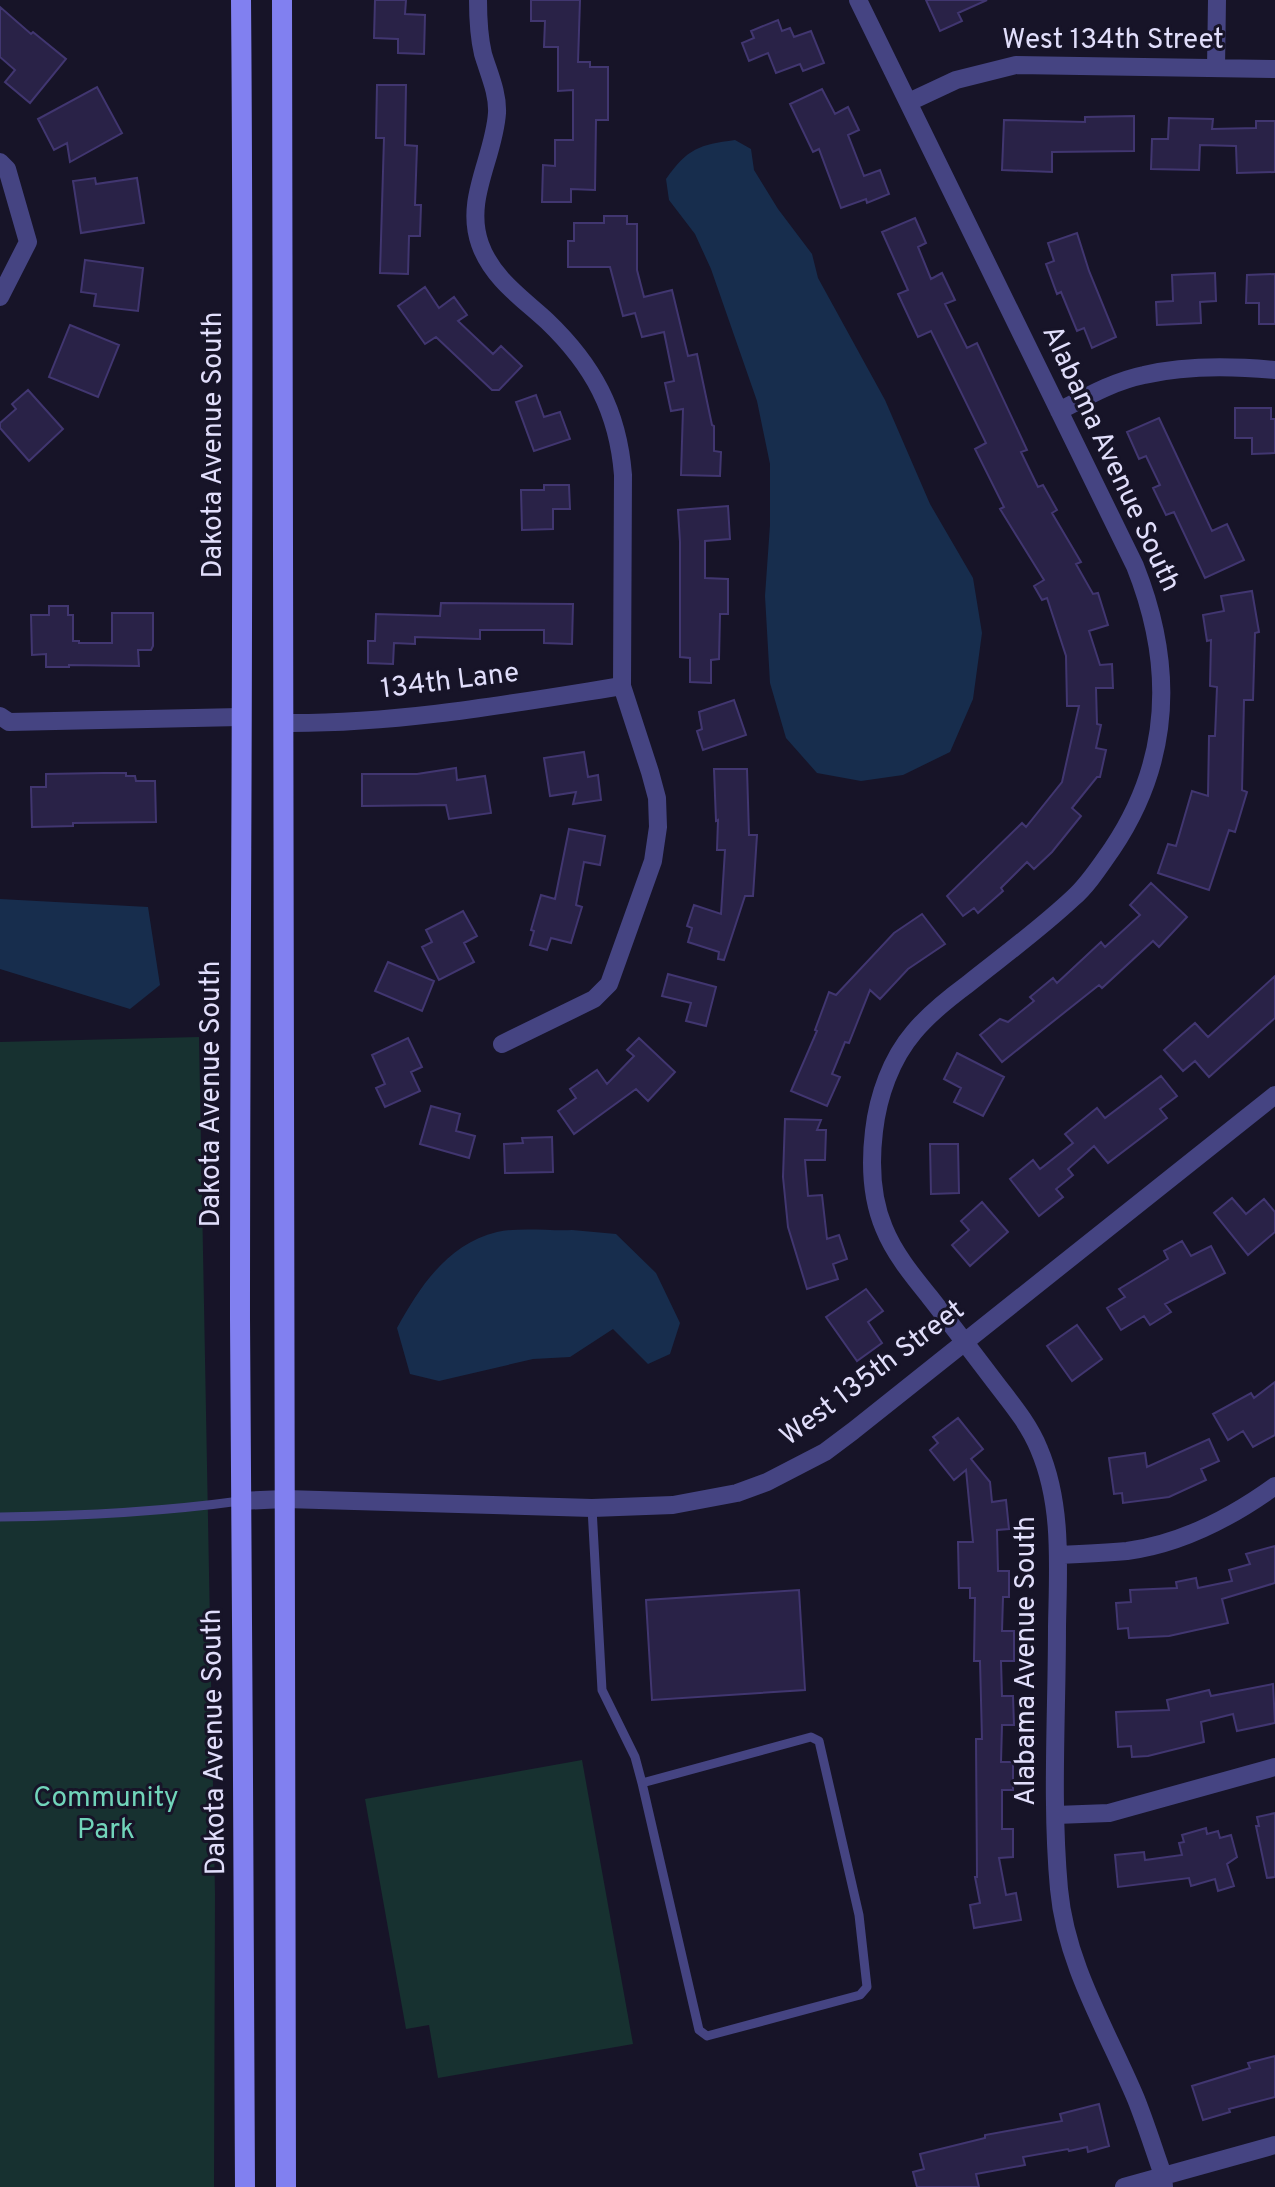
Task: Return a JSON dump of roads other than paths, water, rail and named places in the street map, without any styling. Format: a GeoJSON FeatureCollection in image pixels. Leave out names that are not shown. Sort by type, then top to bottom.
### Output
{"type":"FeatureCollection","features":[{"type":"Feature","properties":{"kind":"main road","name":"Dakota Avenue South"},"geometry":{"type":"LineString","coordinates":[[241,0],[244,270],[240,717],[240,1501],[246,1971],[245,2187]]}},
{"type":"Feature","properties":{"kind":"main road"},"geometry":{"type":"LineString","coordinates":[[282,0],[286,2187]]}},
{"type":"Feature","properties":{"kind":"street"},"geometry":{"type":"LineString","coordinates":[[478,0],[483,52],[493,82],[497,109],[494,138],[476,194],[475,218],[480,245],[512,292],[546,321],[585,364],[614,418],[623,475],[622,686],[657,798],[658,827],[653,861],[609,984],[594,999],[502,1044]]}},
{"type":"Feature","properties":{"kind":"street","name":"Alabama Avenue South"},"geometry":{"type":"LineString","coordinates":[[858,0],[1135,566],[1158,637],[1163,676],[1161,719],[1154,761],[1125,830],[1076,895],[943,1003],[913,1032],[895,1061],[882,1092],[871,1161],[875,1198],[884,1230],[901,1260],[1023,1418],[1039,1448],[1050,1482],[1058,1555],[1056,1815],[1063,1921],[1095,2010],[1137,2101],[1164,2181]]}},
{"type":"Feature","properties":{"kind":"street"},"geometry":{"type":"LineString","coordinates":[[1216,68],[1217,0]]}},
{"type":"Feature","properties":{"kind":"street","name":"West 134th Street"},"geometry":{"type":"LineString","coordinates":[[909,102],[956,80],[1016,65],[1275,69]]}},
{"type":"Feature","properties":{"kind":"street"},"geometry":{"type":"LineString","coordinates":[[0,162],[7,169],[28,242],[0,297]]}},
{"type":"Feature","properties":{"kind":"street"},"geometry":{"type":"LineString","coordinates":[[1059,411],[1110,386],[1143,375],[1194,369],[1275,370]]}},
{"type":"Feature","properties":{"kind":"street","name":"134th Lane"},"geometry":{"type":"LineString","coordinates":[[284,723],[321,724],[433,716],[622,686]]}},
{"type":"Feature","properties":{"kind":"street"},"geometry":{"type":"LineString","coordinates":[[0,716],[9,722],[240,717]]}},
{"type":"Feature","properties":{"kind":"street","name":"West 135th Street"},"geometry":{"type":"LineString","coordinates":[[240,1501],[285,1499],[592,1508],[673,1505],[737,1493],[767,1482],[825,1452],[1275,1095]]}},
{"type":"Feature","properties":{"kind":"street"},"geometry":{"type":"LineString","coordinates":[[1058,1555],[1129,1550],[1163,1543],[1228,1516],[1275,1486]]}},
{"type":"Feature","properties":{"kind":"street"},"geometry":{"type":"LineString","coordinates":[[1056,1815],[1109,1813],[1275,1767]]}},
{"type":"Feature","properties":{"kind":"street"},"geometry":{"type":"LineString","coordinates":[[1124,2187],[1164,2181],[1275,2145]]}},
{"type":"Feature","properties":{"kind":"lane"},"geometry":{"type":"LineString","coordinates":[[0,1517],[96,1516],[179,1510],[240,1501]]}},
{"type":"Feature","properties":{"kind":"lane"},"geometry":{"type":"LineString","coordinates":[[592,1508],[602,1690],[635,1757],[699,2030],[707,2036],[860,1995],[867,1987],[859,1915],[819,1741],[811,1737],[642,1783]]}},
{"type":"Feature","properties":{"kind":"water"},"geometry":{"type":"Polygon","coordinates":[[[735,140],[751,149],[754,170],[778,209],[812,254],[818,278],[885,400],[930,504],[973,578],[982,633],[973,699],[950,752],[903,775],[861,781],[817,773],[786,738],[770,683],[765,596],[770,464],[757,401],[711,269],[695,234],[669,200],[666,179],[695,150],[735,140]]]}},
{"type":"Feature","properties":{"kind":"water"},"geometry":{"type":"Polygon","coordinates":[[[0,899],[148,907],[160,985],[130,1009],[0,969],[0,899]]]}},
{"type":"Feature","properties":{"kind":"water"},"geometry":{"type":"Polygon","coordinates":[[[572,1230],[616,1234],[656,1273],[680,1323],[670,1354],[648,1364],[613,1329],[570,1357],[533,1359],[439,1381],[410,1374],[397,1328],[426,1282],[450,1257],[464,1246],[497,1232],[572,1230]]]}},
{"type":"Feature","properties":{"kind":"park label","name":"Community Park"},"geometry":{"type":"Point","coordinates":[106,1815]}}]}
